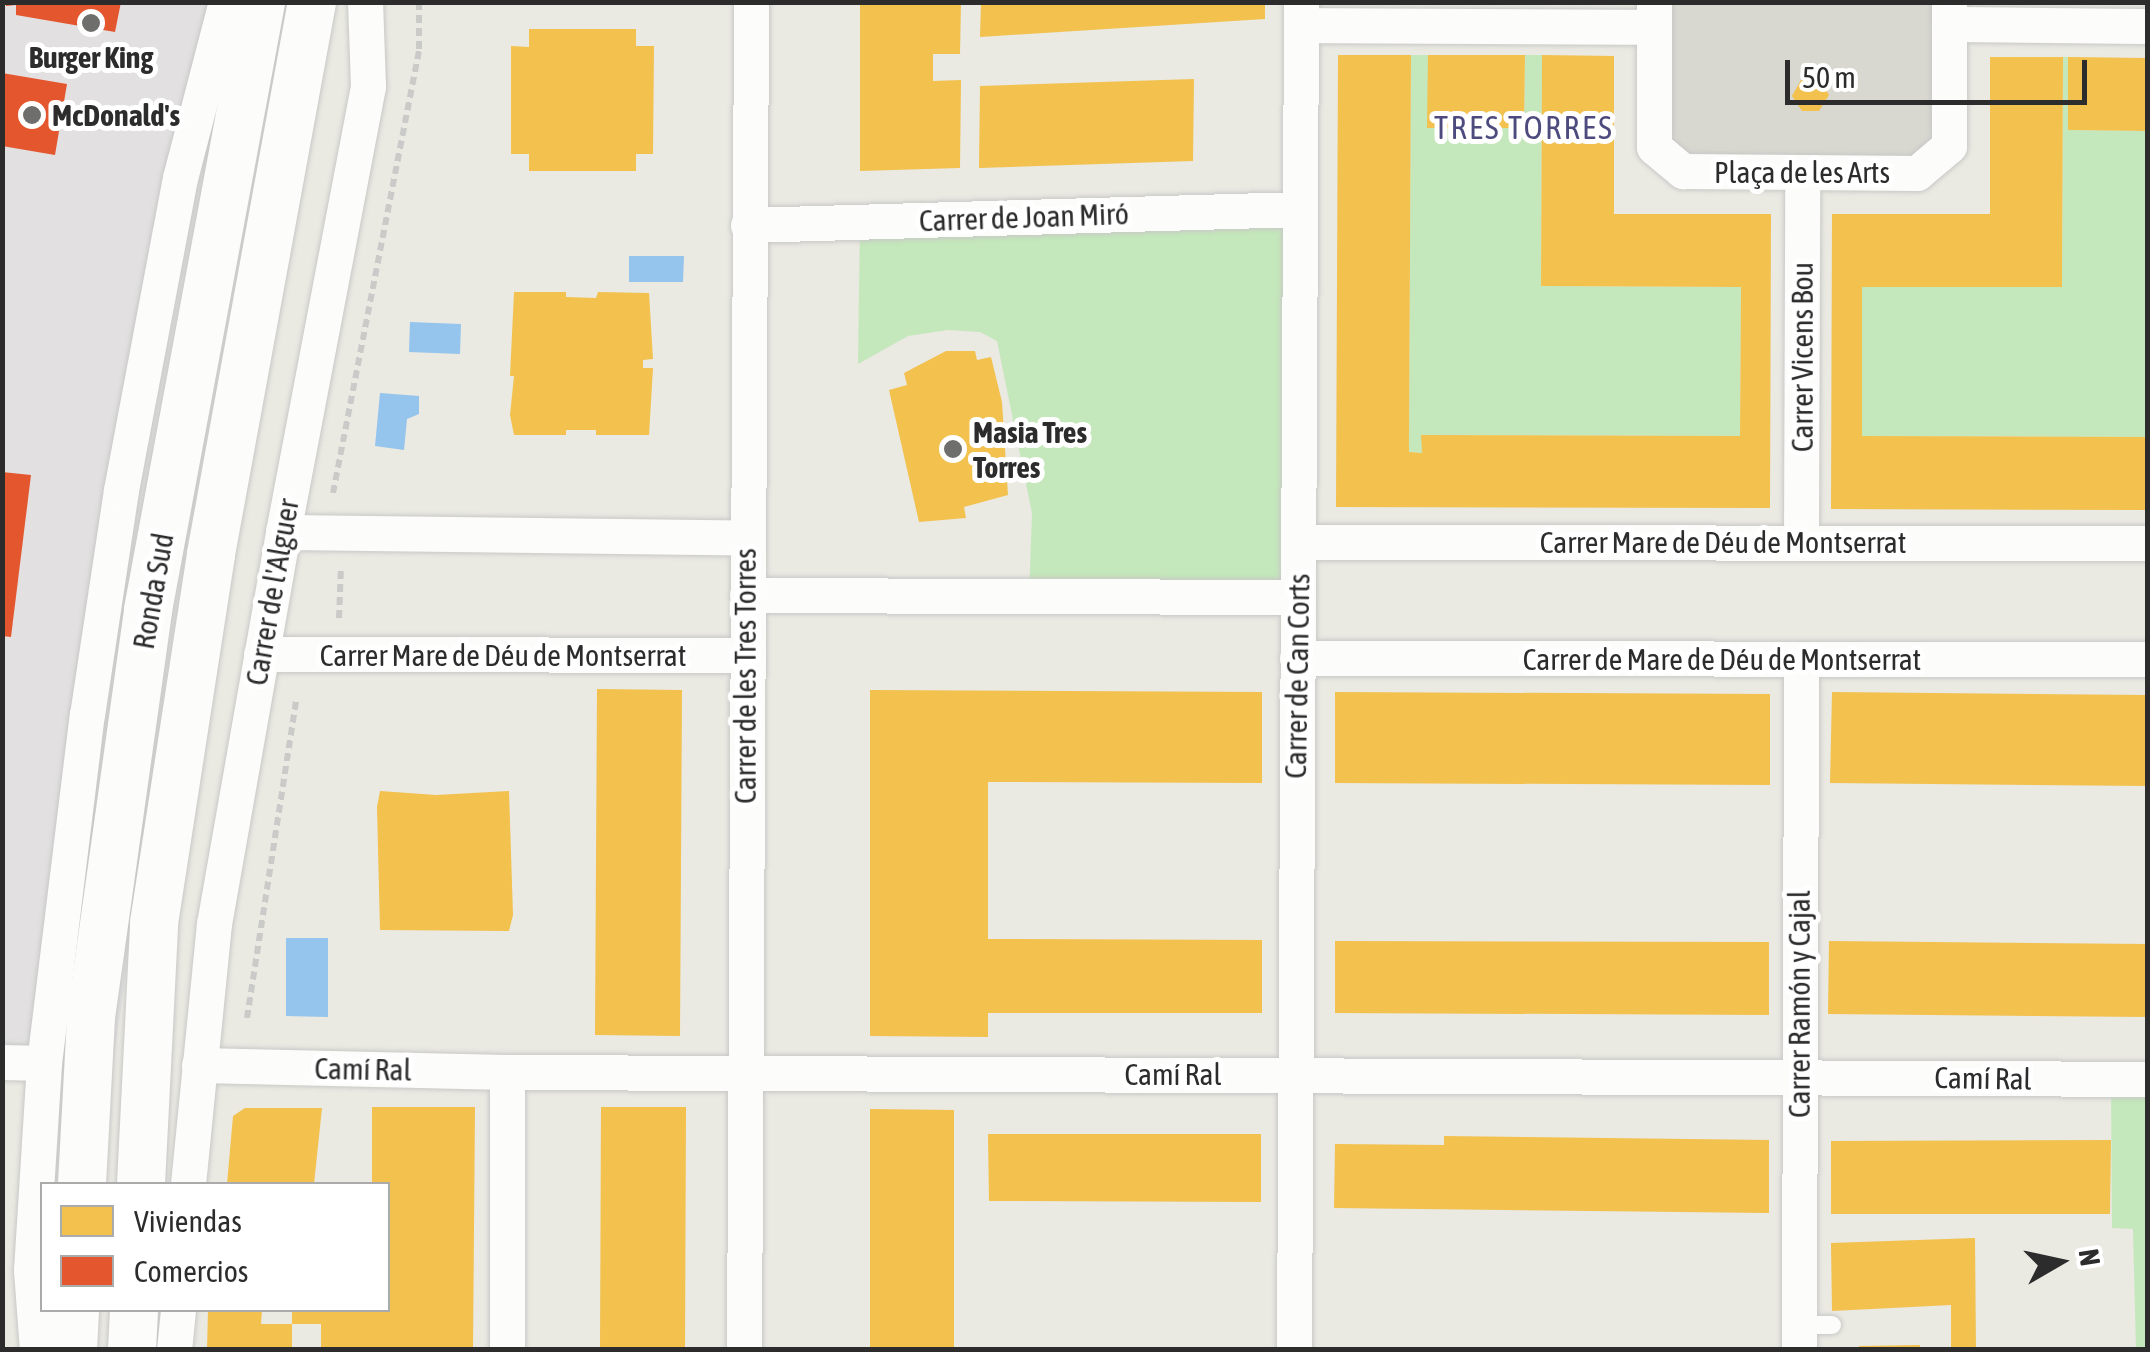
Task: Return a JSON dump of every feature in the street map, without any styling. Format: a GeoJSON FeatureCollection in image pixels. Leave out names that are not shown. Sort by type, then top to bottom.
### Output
{"type":"FeatureCollection","features":[{"type":"Feature","properties":{"kind":"main road","name":"Ronda Sud"},"geometry":{"type":"LineString","coordinates":[[82,1182],[91,1017],[148,610],[261,2]]}},
{"type":"Feature","properties":{"kind":"main road","name":"Ronda Sud"},"geometry":{"type":"LineString","coordinates":[[141,1182],[154,923],[211,554],[312,2]]}},
{"type":"Feature","properties":{"kind":"main road"},"geometry":{"type":"LineString","coordinates":[[73,1350],[75,1312]]}},
{"type":"Feature","properties":{"kind":"main road"},"geometry":{"type":"LineString","coordinates":[[132,1350],[134,1312]]}},
{"type":"Feature","properties":{"kind":"street"},"geometry":{"type":"LineString","coordinates":[[37,1350],[31,1270],[44,1062],[87,714],[121,490],[180,178],[226,2]]}},
{"type":"Feature","properties":{"kind":"street","name":"Carrer de l'Alguer"},"geometry":{"type":"LineString","coordinates":[[188,1182],[214,924],[368,86],[365,2]]}},
{"type":"Feature","properties":{"kind":"street","name":"Carrer de les Tres Torres"},"geometry":{"type":"LineString","coordinates":[[744,1350],[742,1072],[751,2]]}},
{"type":"Feature","properties":{"kind":"street"},"geometry":{"type":"LineString","coordinates":[[1949,13],[2148,26]]}},
{"type":"Feature","properties":{"kind":"street","name":"Plaça de les Arts"},"geometry":{"type":"LineString","coordinates":[[1654,15],[1654,146],[1683,171],[1917,172],[1949,146],[1949,13]]}},
{"type":"Feature","properties":{"kind":"street"},"geometry":{"type":"LineString","coordinates":[[1300,14],[1654,15]]}},
{"type":"Feature","properties":{"kind":"street","name":"Carrer de Can Corts"},"geometry":{"type":"LineString","coordinates":[[1294,1350],[1300,14]]}},
{"type":"Feature","properties":{"kind":"street","name":"Carrer Vicens Bou"},"geometry":{"type":"LineString","coordinates":[[1801,542],[1802,172]]}},
{"type":"Feature","properties":{"kind":"street","name":"Carrer de Joan Miró"},"geometry":{"type":"LineString","coordinates":[[748,225],[1299,208]]}},
{"type":"Feature","properties":{"kind":"street"},"geometry":{"type":"LineString","coordinates":[[283,532],[746,538]]}},
{"type":"Feature","properties":{"kind":"street","name":"Carrer Mare de Déu de Montserrat"},"geometry":{"type":"LineString","coordinates":[[1299,542],[2148,543]]}},
{"type":"Feature","properties":{"kind":"street"},"geometry":{"type":"LineString","coordinates":[[746,595],[1298,597]]}},
{"type":"Feature","properties":{"kind":"street","name":"Carrer Mare de Déu de Montserrat"},"geometry":{"type":"LineString","coordinates":[[261,654],[745,656]]}},
{"type":"Feature","properties":{"kind":"street","name":"Carrer de Mare de Déu de Montserrat"},"geometry":{"type":"LineString","coordinates":[[1297,658],[2148,659]]}},
{"type":"Feature","properties":{"kind":"street","name":"Carrer Ramón y Cajal"},"geometry":{"type":"LineString","coordinates":[[1801,659],[1799,1076],[1810,1333]]}},
{"type":"Feature","properties":{"kind":"street"},"geometry":{"type":"LineString","coordinates":[[2,1062],[44,1062]]}},
{"type":"Feature","properties":{"kind":"street","name":"Camí Ral"},"geometry":{"type":"LineString","coordinates":[[198,1065],[508,1072],[2148,1080]]}},
{"type":"Feature","properties":{"kind":"street"},"geometry":{"type":"LineString","coordinates":[[507,1350],[508,1072]]}},
{"type":"Feature","properties":{"kind":"street"},"geometry":{"type":"LineString","coordinates":[[174,1350],[178,1312]]}},
{"type":"Feature","properties":{"kind":"path"},"geometry":{"type":"LineString","coordinates":[[338,654],[341,556],[357,556],[358,505],[330,506],[419,49],[419,2]]}},
{"type":"Feature","properties":{"kind":"path"},"geometry":{"type":"LineString","coordinates":[[247,1014],[297,688]]}},
{"type":"Feature","properties":{"kind":"shaded area"},"geometry":{"type":"Polygon","coordinates":[[[2,3],[276,3],[190,536],[113,1063],[3,1065],[2,3]]]}},
{"type":"Feature","properties":{"kind":"shaded area"},"geometry":{"type":"Polygon","coordinates":[[[1654,3],[1949,3],[1949,146],[1917,173],[1683,171],[1654,147],[1654,3]]]}},
{"type":"Feature","properties":{"kind":"green space"},"geometry":{"type":"Polygon","coordinates":[[[1411,55],[1428,55],[1428,128],[1524,128],[1525,55],[1542,55],[1541,286],[1741,287],[1740,436],[1422,435],[1422,453],[1409,452],[1411,55]]]}},
{"type":"Feature","properties":{"kind":"green space"},"geometry":{"type":"Polygon","coordinates":[[[2063,57],[2068,57],[2068,130],[2147,131],[2147,437],[1862,436],[1862,287],[2062,287],[2063,57]]]}},
{"type":"Feature","properties":{"kind":"green space"},"geometry":{"type":"Polygon","coordinates":[[[1299,209],[1298,597],[1029,596],[1032,513],[997,341],[980,332],[948,330],[908,336],[858,364],[860,222],[1299,209]]]}},
{"type":"Feature","properties":{"kind":"green space"},"geometry":{"type":"Polygon","coordinates":[[[2111,1079],[2147,1079],[2147,1349],[2136,1349],[2133,1229],[2112,1228],[2111,1079]]]}},
{"type":"Feature","properties":{"kind":"water"},"geometry":{"type":"Polygon","coordinates":[[[629,256],[684,256],[683,282],[629,282],[629,256]]]}},
{"type":"Feature","properties":{"kind":"water"},"geometry":{"type":"Polygon","coordinates":[[[410,322],[461,324],[460,354],[409,352],[410,322]]]}},
{"type":"Feature","properties":{"kind":"water"},"geometry":{"type":"Polygon","coordinates":[[[380,393],[419,396],[419,414],[407,419],[404,450],[375,446],[380,393]]]}},
{"type":"Feature","properties":{"kind":"water"},"geometry":{"type":"Polygon","coordinates":[[[286,938],[328,938],[328,1017],[286,1016],[286,938]]]}},
{"type":"Feature","properties":{"kind":"building: Viviendas"},"geometry":{"type":"Polygon","coordinates":[[[860,2],[961,2],[960,54],[933,54],[933,81],[961,80],[960,168],[860,171],[860,2]]]}},
{"type":"Feature","properties":{"kind":"building: Viviendas"},"geometry":{"type":"Polygon","coordinates":[[[981,2],[1265,2],[1265,19],[980,37],[981,2]]]}},
{"type":"Feature","properties":{"kind":"building: Viviendas"},"geometry":{"type":"Polygon","coordinates":[[[529,29],[636,29],[636,46],[654,46],[653,154],[636,154],[636,171],[529,171],[529,154],[511,154],[511,46],[529,47],[529,29]]]}},
{"type":"Feature","properties":{"kind":"building: Viviendas"},"geometry":{"type":"Polygon","coordinates":[[[1338,55],[1411,55],[1409,452],[1422,453],[1421,435],[1740,436],[1741,287],[1541,286],[1542,55],[1614,56],[1614,214],[1771,214],[1770,508],[1336,507],[1338,55]]]}},
{"type":"Feature","properties":{"kind":"building: Viviendas"},"geometry":{"type":"Polygon","coordinates":[[[1428,55],[1525,55],[1524,128],[1427,128],[1428,55]]]}},
{"type":"Feature","properties":{"kind":"building: Viviendas"},"geometry":{"type":"Polygon","coordinates":[[[1990,57],[2063,57],[2062,287],[1862,287],[1862,436],[2148,437],[2148,510],[1831,509],[1832,214],[1990,214],[1990,57]]]}},
{"type":"Feature","properties":{"kind":"building: Viviendas"},"geometry":{"type":"Polygon","coordinates":[[[2068,57],[2148,58],[2148,131],[2068,130],[2068,57]]]}},
{"type":"Feature","properties":{"kind":"building: Viviendas"},"geometry":{"type":"Polygon","coordinates":[[[1194,79],[1193,161],[979,168],[980,86],[1194,79]]]}},
{"type":"Feature","properties":{"kind":"building: Viviendas"},"geometry":{"type":"Polygon","coordinates":[[[1801,80],[1820,80],[1829,95],[1819,111],[1802,111],[1792,96],[1801,80]]]}},
{"type":"Feature","properties":{"kind":"building: Viviendas"},"geometry":{"type":"Polygon","coordinates":[[[514,292],[566,292],[566,297],[596,298],[598,292],[649,293],[653,359],[643,360],[643,368],[653,368],[649,435],[596,435],[596,430],[566,430],[566,435],[514,435],[510,415],[514,376],[510,376],[514,292]]]}},
{"type":"Feature","properties":{"kind":"building: Viviendas","name":"Masia Tres Torres"},"geometry":{"type":"Polygon","coordinates":[[[946,351],[975,351],[977,360],[991,357],[1002,402],[1008,495],[964,507],[966,518],[919,522],[889,390],[907,385],[904,373],[946,351]]]}},
{"type":"Feature","properties":{"kind":"building: Viviendas"},"geometry":{"type":"Polygon","coordinates":[[[597,689],[682,690],[680,1036],[595,1035],[597,689]]]}},
{"type":"Feature","properties":{"kind":"building: Viviendas"},"geometry":{"type":"Polygon","coordinates":[[[870,690],[1262,692],[1262,783],[988,782],[988,939],[1262,940],[1262,1013],[988,1013],[988,1037],[870,1036],[870,690]]]}},
{"type":"Feature","properties":{"kind":"building: Viviendas"},"geometry":{"type":"Polygon","coordinates":[[[1335,692],[1770,694],[1770,785],[1335,783],[1335,692]]]}},
{"type":"Feature","properties":{"kind":"building: Viviendas"},"geometry":{"type":"Polygon","coordinates":[[[1832,692],[2148,695],[2148,786],[1830,783],[1832,692]]]}},
{"type":"Feature","properties":{"kind":"building: Viviendas"},"geometry":{"type":"Polygon","coordinates":[[[380,791],[436,795],[509,791],[513,915],[509,931],[380,930],[380,791]]]}},
{"type":"Feature","properties":{"kind":"building: Viviendas"},"geometry":{"type":"Polygon","coordinates":[[[1335,941],[1769,942],[1769,1015],[1335,1013],[1335,941]]]}},
{"type":"Feature","properties":{"kind":"building: Viviendas"},"geometry":{"type":"Polygon","coordinates":[[[1829,941],[2148,944],[2148,1017],[1828,1014],[1829,941]]]}},
{"type":"Feature","properties":{"kind":"building: Viviendas"},"geometry":{"type":"Polygon","coordinates":[[[372,1107],[475,1107],[473,1350],[321,1350],[321,1324],[292,1324],[292,1312],[390,1312],[390,1182],[372,1182],[372,1107]]]}},
{"type":"Feature","properties":{"kind":"building: Viviendas"},"geometry":{"type":"Polygon","coordinates":[[[601,1107],[686,1107],[685,1350],[600,1350],[601,1107]]]}},
{"type":"Feature","properties":{"kind":"building: Viviendas"},"geometry":{"type":"Polygon","coordinates":[[[245,1108],[322,1108],[314,1182],[227,1182],[233,1116],[245,1108]]]}},
{"type":"Feature","properties":{"kind":"building: Viviendas"},"geometry":{"type":"Polygon","coordinates":[[[870,1109],[954,1110],[954,1350],[870,1350],[870,1109]]]}},
{"type":"Feature","properties":{"kind":"building: Viviendas"},"geometry":{"type":"Polygon","coordinates":[[[988,1134],[1261,1134],[1261,1202],[989,1201],[988,1134]]]}},
{"type":"Feature","properties":{"kind":"building: Viviendas"},"geometry":{"type":"Polygon","coordinates":[[[1444,1136],[1769,1140],[1769,1213],[1334,1208],[1335,1144],[1444,1145],[1444,1136]]]}},
{"type":"Feature","properties":{"kind":"building: Viviendas"},"geometry":{"type":"Polygon","coordinates":[[[2111,1140],[2110,1214],[1831,1214],[1831,1141],[2111,1140]]]}},
{"type":"Feature","properties":{"kind":"building: Viviendas"},"geometry":{"type":"Polygon","coordinates":[[[1975,1238],[1976,1350],[1951,1350],[1951,1305],[1832,1311],[1831,1243],[1975,1238]]]}},
{"type":"Feature","properties":{"kind":"building: Viviendas"},"geometry":{"type":"Polygon","coordinates":[[[208,1312],[262,1312],[261,1324],[292,1324],[292,1350],[207,1350],[208,1312]]]}},
{"type":"Feature","properties":{"kind":"building: Viviendas"},"geometry":{"type":"Polygon","coordinates":[[[1920,1345],[1920,1350],[1859,1350],[1859,1346],[1920,1345]]]}},
{"type":"Feature","properties":{"kind":"building: Comercios","name":"Burger King"},"geometry":{"type":"Polygon","coordinates":[[[6,2],[121,2],[115,32],[16,15],[16,5],[6,6],[6,2]]]}},
{"type":"Feature","properties":{"kind":"building: Comercios","name":"McDonald's"},"geometry":{"type":"Polygon","coordinates":[[[2,73],[67,84],[55,155],[2,146],[2,73]]]}},
{"type":"Feature","properties":{"kind":"building: Comercios"},"geometry":{"type":"Polygon","coordinates":[[[2,472],[31,475],[11,637],[2,636],[2,472]]]}},
{"type":"Feature","properties":{"kind":"place","name":"Burger King"},"geometry":{"type":"Point","coordinates":[91,23]}},
{"type":"Feature","properties":{"kind":"place","name":"McDonald's"},"geometry":{"type":"Point","coordinates":[32,115]}},
{"type":"Feature","properties":{"kind":"place","name":"Masia Tres Torres"},"geometry":{"type":"Point","coordinates":[953,449]}},
{"type":"Feature","properties":{"kind":"district","name":"TRES TORRES"},"geometry":{"type":"Point","coordinates":[1524,128]}}]}
